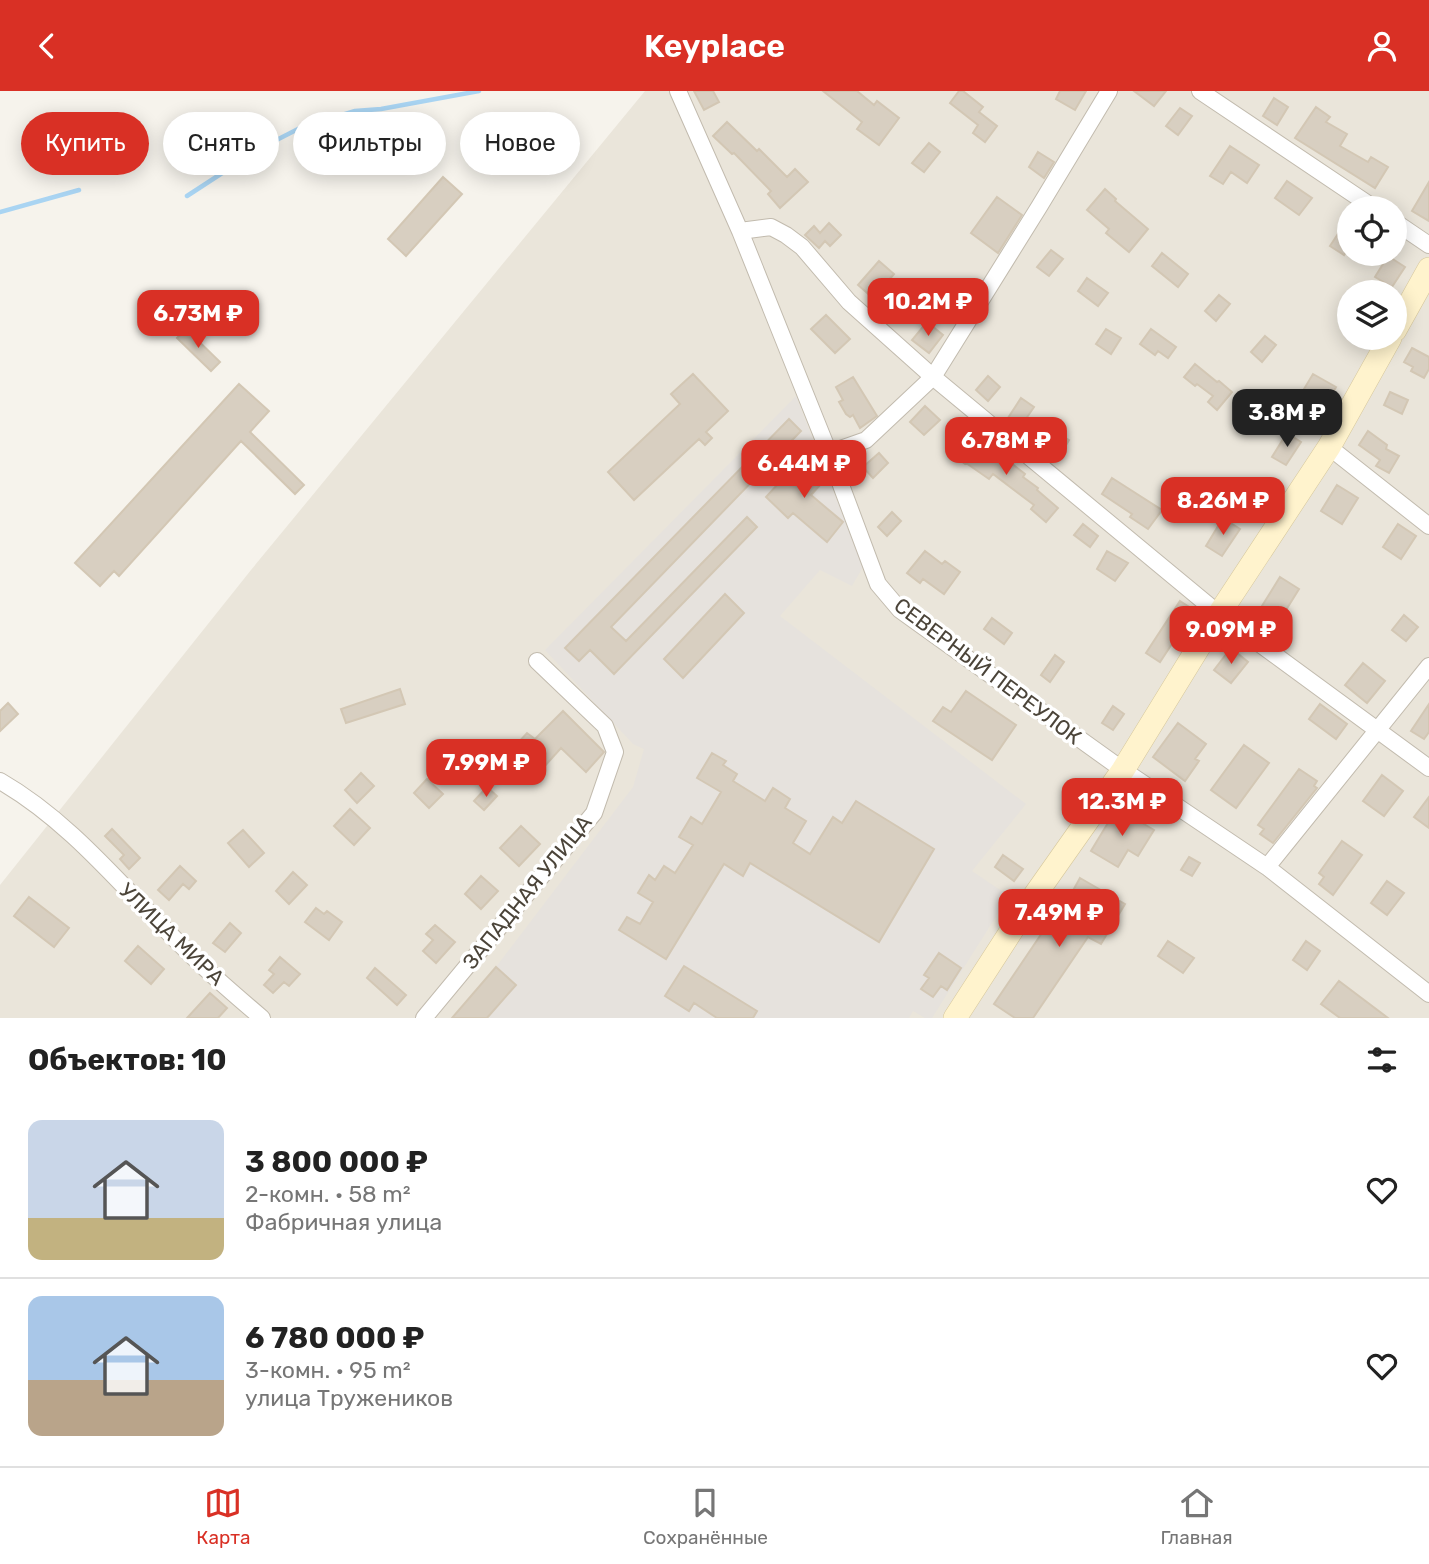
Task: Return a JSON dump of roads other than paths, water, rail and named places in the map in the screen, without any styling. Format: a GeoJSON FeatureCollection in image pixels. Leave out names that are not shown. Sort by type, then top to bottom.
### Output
{"type":"FeatureCollection","features":[{"type":"Feature","properties":{"kind":"street","name":"СЕВЕРНЫЙ ПЕРЕУЛОК"},"geometry":{"type":"LineString","coordinates":[[678,91],[740,231],[878,584],[900,610],[1123,770],[1267,867],[1429,994]]}},
{"type":"Feature","properties":{"kind":"street"},"geometry":{"type":"LineString","coordinates":[[829,453],[866,440],[933,377],[1109,91]]}},
{"type":"Feature","properties":{"kind":"street"},"geometry":{"type":"LineString","coordinates":[[1200,91],[1356,196]]}},
{"type":"Feature","properties":{"kind":"street"},"geometry":{"type":"LineString","coordinates":[[740,231],[771,227],[802,247],[849,302],[933,377],[1219,614],[1429,768]]}},
{"type":"Feature","properties":{"kind":"street"},"geometry":{"type":"LineString","coordinates":[[1407,230],[1429,245]]}},
{"type":"Feature","properties":{"kind":"street"},"geometry":{"type":"LineString","coordinates":[[1407,308],[1429,269]]}},
{"type":"Feature","properties":{"kind":"street"},"geometry":{"type":"LineString","coordinates":[[955,1018],[1030,902],[1123,770],[1219,614],[1329,447],[1383,350]]}},
{"type":"Feature","properties":{"kind":"street"},"geometry":{"type":"LineString","coordinates":[[1329,447],[1429,526]]}},
{"type":"Feature","properties":{"kind":"street","name":"ЗАПАДНАЯ УЛИЦА"},"geometry":{"type":"LineString","coordinates":[[424,1018],[594,813],[615,752],[605,726],[537,661]]}},
{"type":"Feature","properties":{"kind":"street"},"geometry":{"type":"LineString","coordinates":[[1267,867],[1429,666]]}},
{"type":"Feature","properties":{"kind":"street","name":"УЛИЦА МИРА"},"geometry":{"type":"LineString","coordinates":[[0,781],[57,821],[187,951],[262,1018]]}},
{"type":"Feature","properties":{"kind":"waterway"},"geometry":{"type":"LineString","coordinates":[[187,196],[259,149],[300,128],[355,111],[381,109],[479,91]]}},
{"type":"Feature","properties":{"kind":"waterway"},"geometry":{"type":"LineString","coordinates":[[0,212],[79,190]]}}]}
